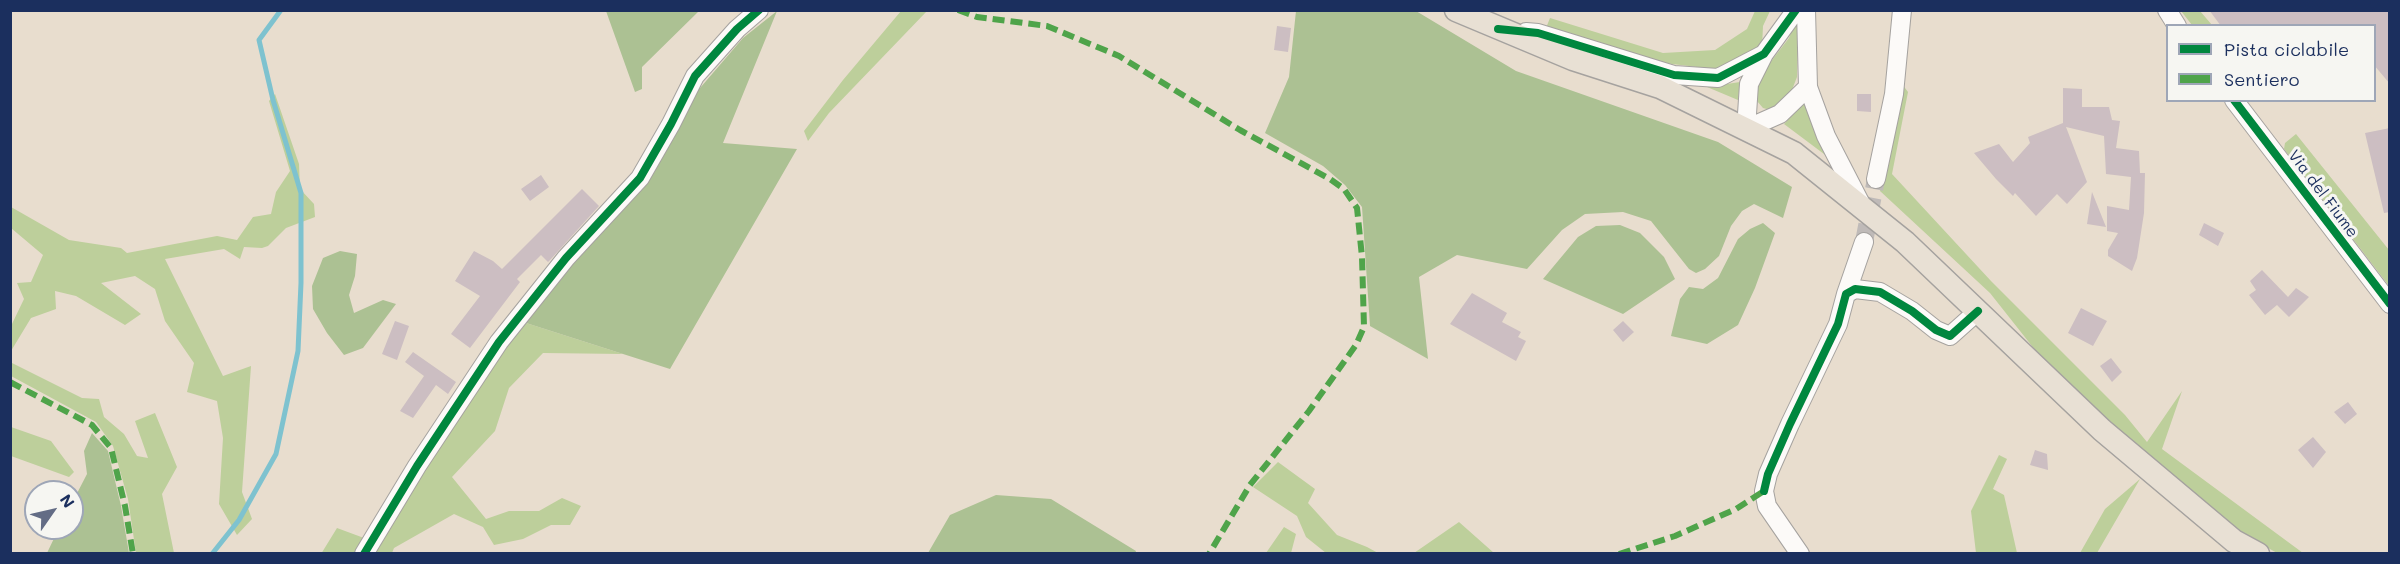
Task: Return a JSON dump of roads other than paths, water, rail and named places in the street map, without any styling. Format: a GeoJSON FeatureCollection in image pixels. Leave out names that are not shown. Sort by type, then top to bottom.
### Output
{"type":"FeatureCollection","features":[{"type":"Feature","properties":{"kind":"main road"},"geometry":{"type":"LineString","coordinates":[[1456,10],[1573,59],[1660,87],[1794,153],[1905,242],[2102,430],[2234,541],[2258,554]]}},
{"type":"Feature","properties":{"kind":"street"},"geometry":{"type":"LineString","coordinates":[[364,554],[417,466],[499,342],[566,258],[640,178],[671,124],[694,76],[737,29],[759,10]]}},
{"type":"Feature","properties":{"kind":"street"},"geometry":{"type":"LineString","coordinates":[[1796,10],[1764,54],[1749,84],[1746,129],[1780,114],[1808,87]]}},
{"type":"Feature","properties":{"kind":"street"},"geometry":{"type":"LineString","coordinates":[[1806,10],[1808,87],[1826,136],[1864,209]]}},
{"type":"Feature","properties":{"kind":"street"},"geometry":{"type":"LineString","coordinates":[[1876,178],[1894,94],[1902,10]]}},
{"type":"Feature","properties":{"kind":"street"},"geometry":{"type":"LineString","coordinates":[[2167,10],[2176,24]]}},
{"type":"Feature","properties":{"kind":"street"},"geometry":{"type":"LineString","coordinates":[[1498,29],[1538,33],[1674,75],[1718,78],[1764,54]]}},
{"type":"Feature","properties":{"kind":"street","name":"Via del Fiume"},"geometry":{"type":"LineString","coordinates":[[2236,102],[2390,304]]}},
{"type":"Feature","properties":{"kind":"street"},"geometry":{"type":"LineString","coordinates":[[1800,554],[1767,506],[1764,491],[1768,474],[1790,424],[1838,324],[1864,242]]}},
{"type":"Feature","properties":{"kind":"street"},"geometry":{"type":"LineString","coordinates":[[1846,294],[1855,289],[1880,292],[1912,310],[1936,330],[1950,336],[1978,311]]}},
{"type":"Feature","properties":{"kind":"waterway"},"geometry":{"type":"LineString","coordinates":[[212,554],[239,520],[276,454],[298,351],[301,193],[273,100],[259,40],[281,10]]}},
{"type":"Feature","properties":{"kind":"tunnel"},"geometry":{"type":"LineString","coordinates":[[1864,242],[1876,179]]}}]}
